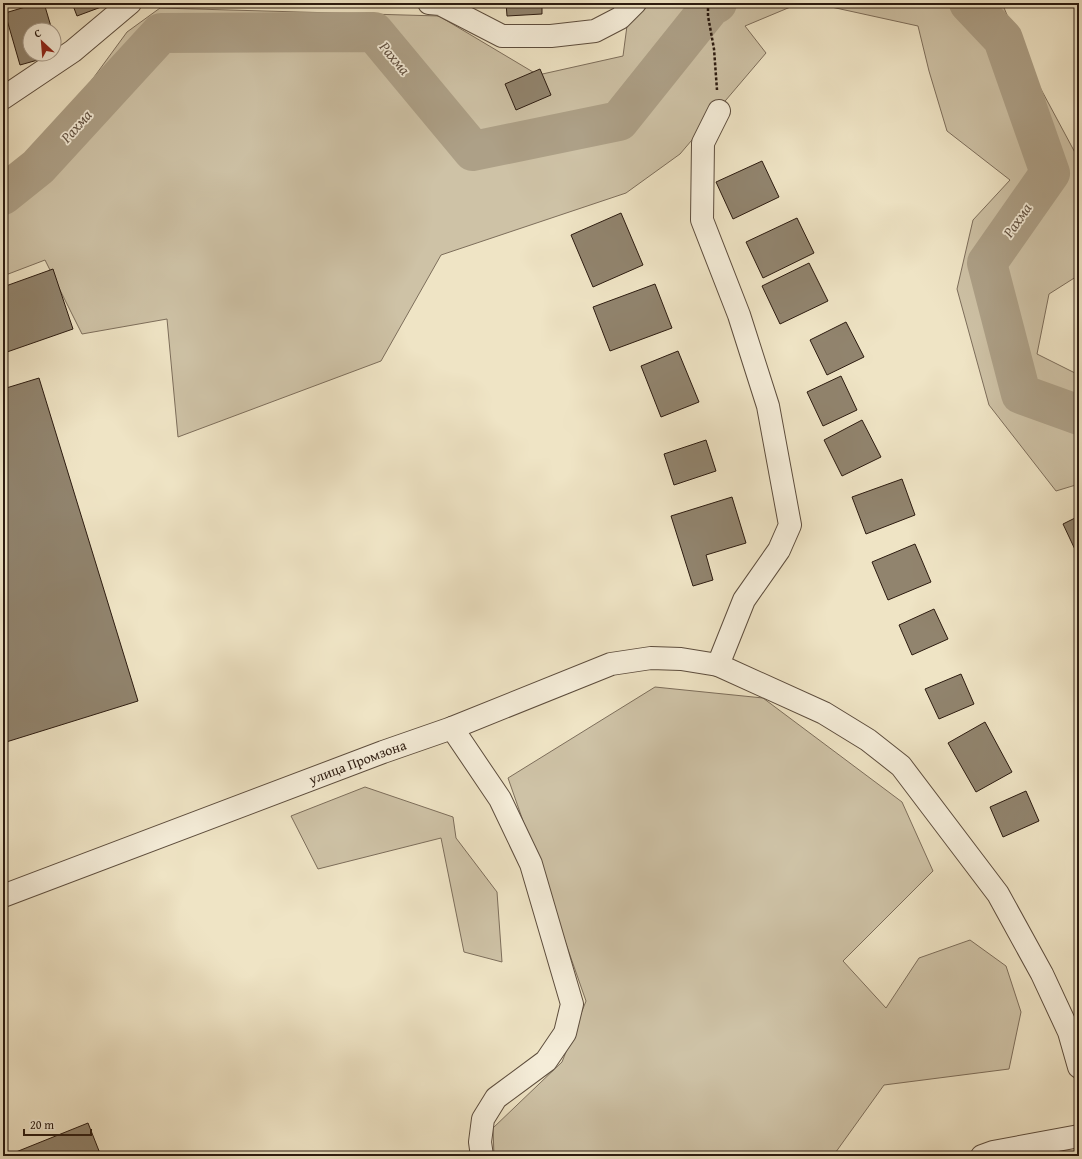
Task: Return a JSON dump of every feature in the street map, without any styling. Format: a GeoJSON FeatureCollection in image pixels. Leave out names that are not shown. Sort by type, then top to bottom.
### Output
{"type":"FeatureCollection","features":[{"type":"Feature","properties":{"kind":"street"},"geometry":{"type":"LineString","coordinates":[[3,98],[73,51],[130,3]]}},
{"type":"Feature","properties":{"kind":"street"},"geometry":{"type":"LineString","coordinates":[[429,3],[440,4],[502,36],[551,36],[595,31],[620,18],[635,3]]}},
{"type":"Feature","properties":{"kind":"street"},"geometry":{"type":"LineString","coordinates":[[718,665],[744,600],[779,550],[790,525],[768,406],[739,315],[702,220],[703,143],[719,111]]}},
{"type":"Feature","properties":{"kind":"street","name":"улица Промзона"},"geometry":{"type":"LineString","coordinates":[[3,896],[383,752],[452,728],[611,664],[651,658],[682,659],[718,665],[824,713],[868,740],[901,766],[998,894],[1042,974],[1069,1032],[1079,1067]]}},
{"type":"Feature","properties":{"kind":"street"},"geometry":{"type":"LineString","coordinates":[[452,728],[500,799],[532,864],[572,1004],[565,1032],[546,1061],[496,1098],[483,1119],[480,1142],[482,1156]]}},
{"type":"Feature","properties":{"kind":"street"},"geometry":{"type":"LineString","coordinates":[[982,1156],[993,1152],[1079,1136]]}},
{"type":"Feature","properties":{"kind":"path"},"geometry":{"type":"LineString","coordinates":[[708,3],[708,16],[714,49],[719,111]]}},
{"type":"Feature","properties":{"kind":"shaded area"},"geometry":{"type":"Polygon","coordinates":[[[630,3],[800,3],[745,26],[766,53],[680,154],[626,193],[441,255],[381,361],[178,437],[167,319],[82,334],[45,260],[3,276],[3,177],[34,159],[127,32],[160,8],[439,16],[538,75],[623,56],[630,3]]]}},
{"type":"Feature","properties":{"kind":"shaded area"},"geometry":{"type":"Polygon","coordinates":[[[813,3],[1002,3],[1028,65],[1079,160],[1079,275],[1049,294],[1037,354],[1079,375],[1079,484],[1056,491],[989,405],[957,289],[973,220],[1010,180],[947,131],[929,71],[918,26],[813,3]]]}},
{"type":"Feature","properties":{"kind":"shaded area"},"geometry":{"type":"Polygon","coordinates":[[[655,687],[763,698],[902,802],[933,871],[843,961],[886,1008],[919,958],[970,940],[1006,966],[1021,1012],[1009,1069],[884,1085],[833,1156],[494,1156],[493,1128],[562,1062],[586,1001],[508,778],[655,687]]]}},
{"type":"Feature","properties":{"kind":"shaded area"},"geometry":{"type":"Polygon","coordinates":[[[365,787],[453,817],[456,838],[497,892],[502,962],[464,952],[441,838],[318,869],[291,816],[365,787]]]}},
{"type":"Feature","properties":{"kind":"building"},"geometry":{"type":"Polygon","coordinates":[[[39,3],[44,3],[50,22],[22,22],[22,62],[31,62],[20,65],[5,13],[39,3]]]}},
{"type":"Feature","properties":{"kind":"building"},"geometry":{"type":"Polygon","coordinates":[[[72,3],[112,3],[77,16],[72,3]]]}},
{"type":"Feature","properties":{"kind":"building"},"geometry":{"type":"Polygon","coordinates":[[[506,3],[542,3],[542,14],[507,16],[506,3]]]}},
{"type":"Feature","properties":{"kind":"building"},"geometry":{"type":"Polygon","coordinates":[[[540,69],[551,95],[516,110],[505,84],[540,69]]]}},
{"type":"Feature","properties":{"kind":"building"},"geometry":{"type":"Polygon","coordinates":[[[762,161],[779,197],[733,219],[716,182],[762,161]]]}},
{"type":"Feature","properties":{"kind":"building"},"geometry":{"type":"Polygon","coordinates":[[[621,213],[643,265],[593,287],[571,235],[621,213]]]}},
{"type":"Feature","properties":{"kind":"building"},"geometry":{"type":"Polygon","coordinates":[[[797,218],[814,253],[763,278],[746,242],[797,218]]]}},
{"type":"Feature","properties":{"kind":"building"},"geometry":{"type":"Polygon","coordinates":[[[809,263],[828,301],[780,324],[762,286],[809,263]]]}},
{"type":"Feature","properties":{"kind":"building"},"geometry":{"type":"Polygon","coordinates":[[[53,269],[73,329],[7,352],[3,340],[3,287],[53,269]]]}},
{"type":"Feature","properties":{"kind":"building"},"geometry":{"type":"Polygon","coordinates":[[[655,284],[672,328],[610,351],[593,307],[655,284]]]}},
{"type":"Feature","properties":{"kind":"building"},"geometry":{"type":"Polygon","coordinates":[[[846,322],[864,357],[827,375],[810,340],[846,322]]]}},
{"type":"Feature","properties":{"kind":"building"},"geometry":{"type":"Polygon","coordinates":[[[678,351],[699,402],[661,417],[641,366],[678,351]]]}},
{"type":"Feature","properties":{"kind":"building"},"geometry":{"type":"Polygon","coordinates":[[[841,376],[857,410],[823,426],[807,392],[841,376]]]}},
{"type":"Feature","properties":{"kind":"building"},"geometry":{"type":"Polygon","coordinates":[[[39,378],[138,701],[3,743],[3,389],[39,378]]]}},
{"type":"Feature","properties":{"kind":"building"},"geometry":{"type":"Polygon","coordinates":[[[862,420],[881,457],[842,476],[824,440],[862,420]]]}},
{"type":"Feature","properties":{"kind":"building"},"geometry":{"type":"Polygon","coordinates":[[[706,440],[716,471],[674,485],[664,454],[706,440]]]}},
{"type":"Feature","properties":{"kind":"building"},"geometry":{"type":"Polygon","coordinates":[[[902,479],[915,515],[866,534],[852,497],[902,479]]]}},
{"type":"Feature","properties":{"kind":"building"},"geometry":{"type":"Polygon","coordinates":[[[732,497],[746,543],[706,555],[713,580],[693,586],[671,516],[732,497]]]}},
{"type":"Feature","properties":{"kind":"building"},"geometry":{"type":"Polygon","coordinates":[[[1079,516],[1079,558],[1063,524],[1079,516]]]}},
{"type":"Feature","properties":{"kind":"building"},"geometry":{"type":"Polygon","coordinates":[[[915,544],[931,582],[888,600],[872,562],[915,544]]]}},
{"type":"Feature","properties":{"kind":"building"},"geometry":{"type":"Polygon","coordinates":[[[934,609],[948,639],[912,655],[899,625],[934,609]]]}},
{"type":"Feature","properties":{"kind":"building"},"geometry":{"type":"Polygon","coordinates":[[[961,674],[974,704],[939,719],[925,689],[961,674]]]}},
{"type":"Feature","properties":{"kind":"building"},"geometry":{"type":"Polygon","coordinates":[[[985,722],[1012,772],[976,792],[948,743],[985,722]]]}},
{"type":"Feature","properties":{"kind":"building"},"geometry":{"type":"Polygon","coordinates":[[[1026,791],[1039,821],[1003,837],[990,807],[1026,791]]]}},
{"type":"Feature","properties":{"kind":"building"},"geometry":{"type":"Polygon","coordinates":[[[88,1123],[101,1156],[6,1156],[88,1123]]]}},
{"type":"Feature","properties":{"kind":"waterway","name":"Рахма"},"geometry":{"type":"LineString","coordinates":[[3,195],[38,167],[161,33],[374,32],[473,151],[619,121],[711,6],[717,3]]}},
{"type":"Feature","properties":{"kind":"waterway","name":"Рахма"},"geometry":{"type":"LineString","coordinates":[[969,3],[1003,39],[1050,173],[987,263],[1021,394],[1079,415]]}}]}
